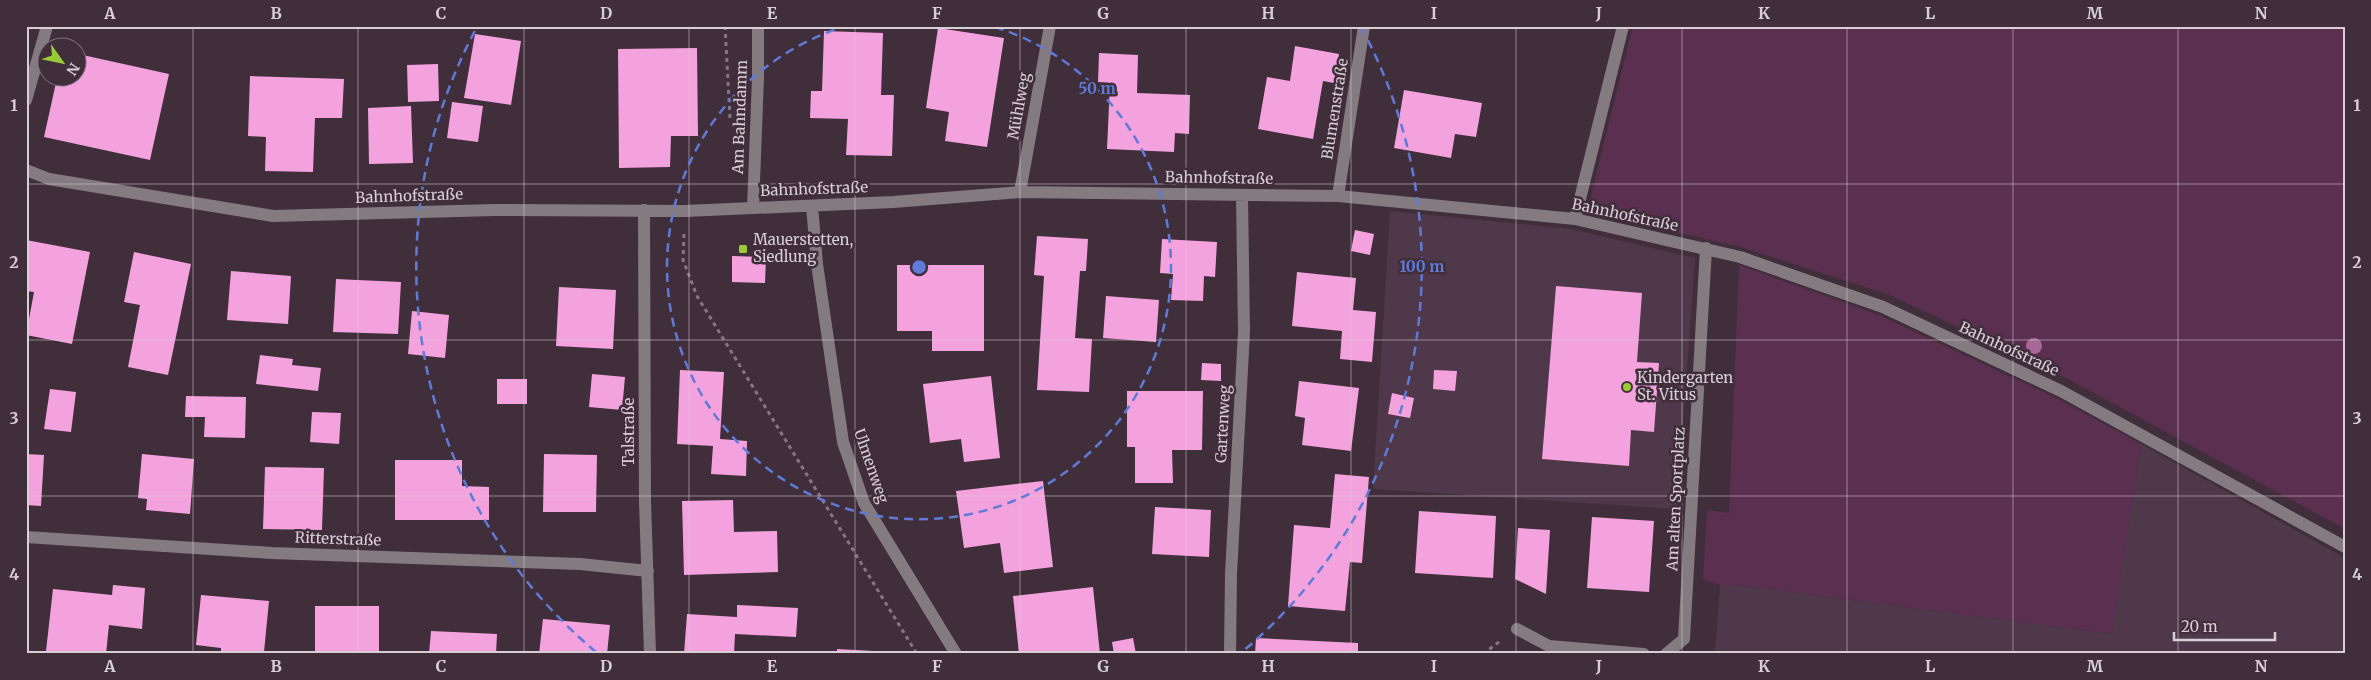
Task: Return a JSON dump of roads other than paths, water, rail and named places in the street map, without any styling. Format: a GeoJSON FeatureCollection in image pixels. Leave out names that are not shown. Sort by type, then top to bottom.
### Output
{"type":"FeatureCollection","features":[{"type":"Feature","properties":{"kind":"street"},"geometry":{"type":"LineString","coordinates":[[26,100],[47,26]]}},
{"type":"Feature","properties":{"kind":"street","name":"Am Bahndamm"},"geometry":{"type":"LineString","coordinates":[[752,208],[758,78],[758,26]]}},
{"type":"Feature","properties":{"kind":"street","name":"Mühlweg"},"geometry":{"type":"LineString","coordinates":[[1020,192],[1050,26]]}},
{"type":"Feature","properties":{"kind":"street","name":"Blumenstraße"},"geometry":{"type":"LineString","coordinates":[[1338,196],[1364,26]]}},
{"type":"Feature","properties":{"kind":"street"},"geometry":{"type":"LineString","coordinates":[[1575,219],[1622,26]]}},
{"type":"Feature","properties":{"kind":"street","name":"Bahnhofstraße"},"geometry":{"type":"LineString","coordinates":[[26,170],[49,179],[273,216],[496,210],[685,211],[893,202],[1020,192],[1338,196],[1575,219],[1706,248],[1749,260],[1883,307],[2061,391],[2345,547]]}},
{"type":"Feature","properties":{"kind":"street","name":"Gartenweg"},"geometry":{"type":"LineString","coordinates":[[1230,654],[1231,574],[1244,332],[1242,195]]}},
{"type":"Feature","properties":{"kind":"street","name":"Ulmenweg"},"geometry":{"type":"LineString","coordinates":[[812,206],[817,264],[843,442],[864,503],[956,654]]}},
{"type":"Feature","properties":{"kind":"street","name":"Talstraße"},"geometry":{"type":"LineString","coordinates":[[644,210],[645,501],[650,654]]}},
{"type":"Feature","properties":{"kind":"street","name":"Am alten Sportplatz"},"geometry":{"type":"LineString","coordinates":[[1666,654],[1684,639],[1706,248]]}},
{"type":"Feature","properties":{"kind":"street","name":"Ritterstraße"},"geometry":{"type":"LineString","coordinates":[[26,537],[272,553],[580,564],[648,571]]}},
{"type":"Feature","properties":{"kind":"street"},"geometry":{"type":"LineString","coordinates":[[1517,629],[1549,646],[1644,654]]}},
{"type":"Feature","properties":{"kind":"place","name":"Mauerstetten, Siedlung"},"geometry":{"type":"Point","coordinates":[743,249]}},
{"type":"Feature","properties":{"kind":"place","name":"Kindergarten St. Vitus"},"geometry":{"type":"Point","coordinates":[1627,387]}}]}
